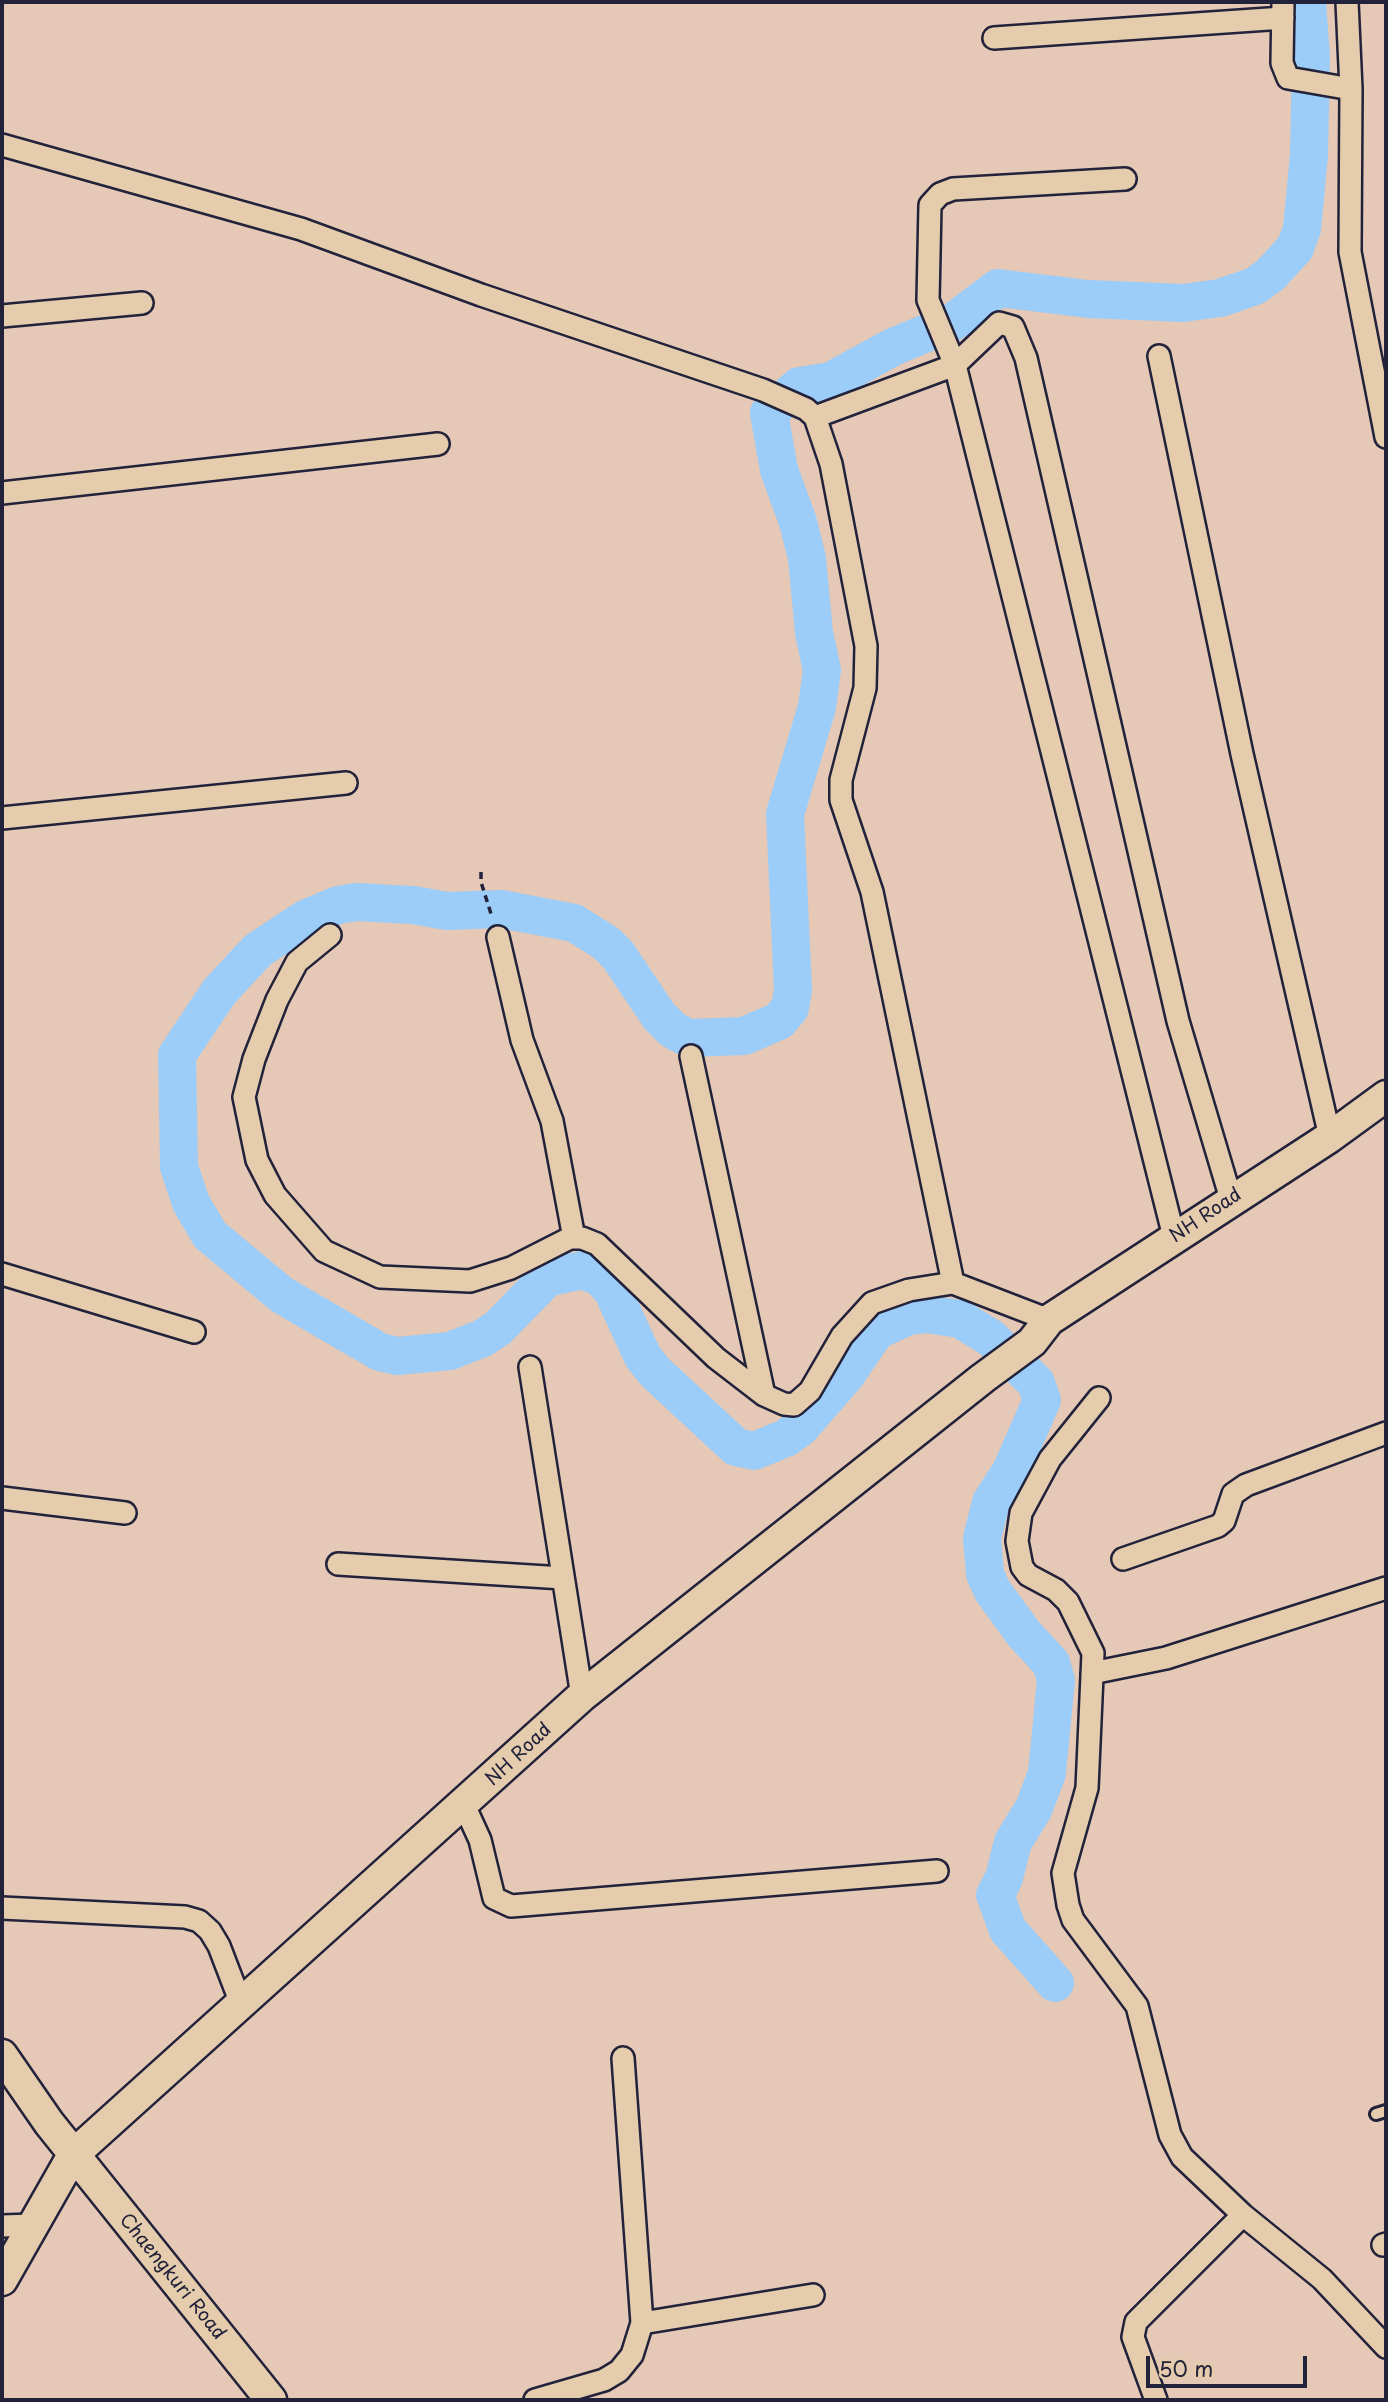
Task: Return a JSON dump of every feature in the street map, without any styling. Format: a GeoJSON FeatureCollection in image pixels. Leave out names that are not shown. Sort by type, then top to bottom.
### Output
{"type":"FeatureCollection","features":[{"type":"Feature","properties":{"kind":"main road","name":"NH Road"},"geometry":{"type":"LineString","coordinates":[[2,2280],[73,2155],[242,2006],[582,1696],[1041,1331],[1174,1237],[1330,1137],[1386,1096]]}},
{"type":"Feature","properties":{"kind":"main road","name":"Chaengkuri Road"},"geometry":{"type":"LineString","coordinates":[[2,2055],[73,2155],[271,2400]]}},
{"type":"Feature","properties":{"kind":"street"},"geometry":{"type":"LineString","coordinates":[[1347,2],[1350,65],[1344,88],[1350,252],[1386,437]]}},
{"type":"Feature","properties":{"kind":"street"},"geometry":{"type":"LineString","coordinates":[[994,38],[1283,10],[1283,71],[1294,81],[1344,88]]}},
{"type":"Feature","properties":{"kind":"street"},"geometry":{"type":"LineString","coordinates":[[2,145],[300,229],[481,295],[763,390],[811,413],[831,464],[866,646],[865,688],[841,780],[841,800],[872,892],[953,1283]]}},
{"type":"Feature","properties":{"kind":"street"},"geometry":{"type":"LineString","coordinates":[[1125,179],[953,189],[933,198],[930,205],[927,283],[928,300],[950,356],[1174,1237]]}},
{"type":"Feature","properties":{"kind":"street"},"geometry":{"type":"LineString","coordinates":[[2,316],[142,303]]}},
{"type":"Feature","properties":{"kind":"street"},"geometry":{"type":"LineString","coordinates":[[811,413],[950,356],[999,323],[1013,327],[1026,358],[1178,1021],[1231,1199]]}},
{"type":"Feature","properties":{"kind":"street"},"geometry":{"type":"LineString","coordinates":[[1159,356],[1242,754],[1330,1137]]}},
{"type":"Feature","properties":{"kind":"street"},"geometry":{"type":"LineString","coordinates":[[2,493],[438,444]]}},
{"type":"Feature","properties":{"kind":"street"},"geometry":{"type":"LineString","coordinates":[[2,818],[346,783]]}},
{"type":"Feature","properties":{"kind":"street"},"geometry":{"type":"LineString","coordinates":[[330,935],[296,962],[277,1000],[254,1059],[244,1097],[257,1160],[275,1195],[324,1251],[359,1269],[400,1280],[470,1280],[511,1268],[574,1238],[597,1244],[716,1359],[764,1395],[784,1404],[794,1405],[810,1391],[842,1336],[872,1303],[909,1290],[953,1283],[1041,1331]]}},
{"type":"Feature","properties":{"kind":"street"},"geometry":{"type":"LineString","coordinates":[[498,937],[522,1040],[552,1121],[574,1238]]}},
{"type":"Feature","properties":{"kind":"street"},"geometry":{"type":"LineString","coordinates":[[691,1056],[764,1395]]}},
{"type":"Feature","properties":{"kind":"street"},"geometry":{"type":"LineString","coordinates":[[2,1273],[194,1332]]}},
{"type":"Feature","properties":{"kind":"street"},"geometry":{"type":"LineString","coordinates":[[530,1367],[582,1696]]}},
{"type":"Feature","properties":{"kind":"street"},"geometry":{"type":"LineString","coordinates":[[1099,1398],[1049,1459],[1021,1513],[1017,1541],[1022,1567],[1028,1575],[1056,1590],[1082,1625],[1093,1653],[1087,1788],[1063,1872],[1068,1906],[1073,1920],[1137,2006],[1175,2146],[1194,2171],[1322,2279],[1386,2347]]}},
{"type":"Feature","properties":{"kind":"street"},"geometry":{"type":"LineString","coordinates":[[1123,1559],[1218,1526],[1224,1521],[1233,1494],[1246,1485],[1386,1433]]}},
{"type":"Feature","properties":{"kind":"street"},"geometry":{"type":"LineString","coordinates":[[2,1497],[125,1513]]}},
{"type":"Feature","properties":{"kind":"street"},"geometry":{"type":"LineString","coordinates":[[338,1564],[564,1578]]}},
{"type":"Feature","properties":{"kind":"street"},"geometry":{"type":"LineString","coordinates":[[1092,1673],[1166,1658],[1386,1588]]}},
{"type":"Feature","properties":{"kind":"street"},"geometry":{"type":"LineString","coordinates":[[464,1805],[480,1840],[494,1898],[511,1906],[937,1871]]}},
{"type":"Feature","properties":{"kind":"street"},"geometry":{"type":"LineString","coordinates":[[2,1908],[185,1917],[199,1921],[211,1931],[219,1946],[242,2006]]}},
{"type":"Feature","properties":{"kind":"street"},"geometry":{"type":"LineString","coordinates":[[535,2400],[604,2380],[619,2371],[632,2356],[642,2323],[624,2058]]}},
{"type":"Feature","properties":{"kind":"street"},"geometry":{"type":"LineString","coordinates":[[1156,2400],[1133,2337],[1136,2322],[1242,2214]]}},
{"type":"Feature","properties":{"kind":"street"},"geometry":{"type":"LineString","coordinates":[[2,2226],[33,2225]]}},
{"type":"Feature","properties":{"kind":"street"},"geometry":{"type":"LineString","coordinates":[[642,2323],[813,2295]]}},
{"type":"Feature","properties":{"kind":"path"},"geometry":{"type":"LineString","coordinates":[[481,872],[481,882],[498,937]]}},
{"type":"Feature","properties":{"kind":"waterway"},"geometry":{"type":"LineString","coordinates":[[1055,1983],[1008,1930],[995,1895],[1004,1878],[1013,1842],[1034,1808],[1047,1773],[1056,1680],[1051,1663],[1024,1634],[992,1590],[985,1574],[982,1538],[991,1502],[1011,1471],[1042,1400],[1036,1383],[991,1338],[960,1319],[926,1314],[908,1316],[876,1331],[846,1375],[800,1428],[786,1438],[754,1451],[736,1447],[655,1372],[643,1357],[612,1290],[600,1277],[582,1270],[547,1278],[498,1328],[483,1338],[450,1351],[397,1356],[380,1352],[282,1295],[210,1235],[191,1203],[179,1167],[177,1055],[219,992],[258,950],[305,919],[338,905],[356,902],[413,905],[447,911],[501,909],[574,923],[606,943],[618,955],[659,1016],[673,1030],[688,1038],[744,1036],[779,1021],[790,1008],[793,990],[785,814],[817,707],[822,670],[814,633],[807,558],[798,522],[779,470],[769,413],[799,386],[831,381],[893,347],[953,322],[998,288],[1088,299],[1183,303],[1220,298],[1255,286],[1270,275],[1295,248],[1302,229],[1309,155],[1311,56],[1307,2]]}}]}
